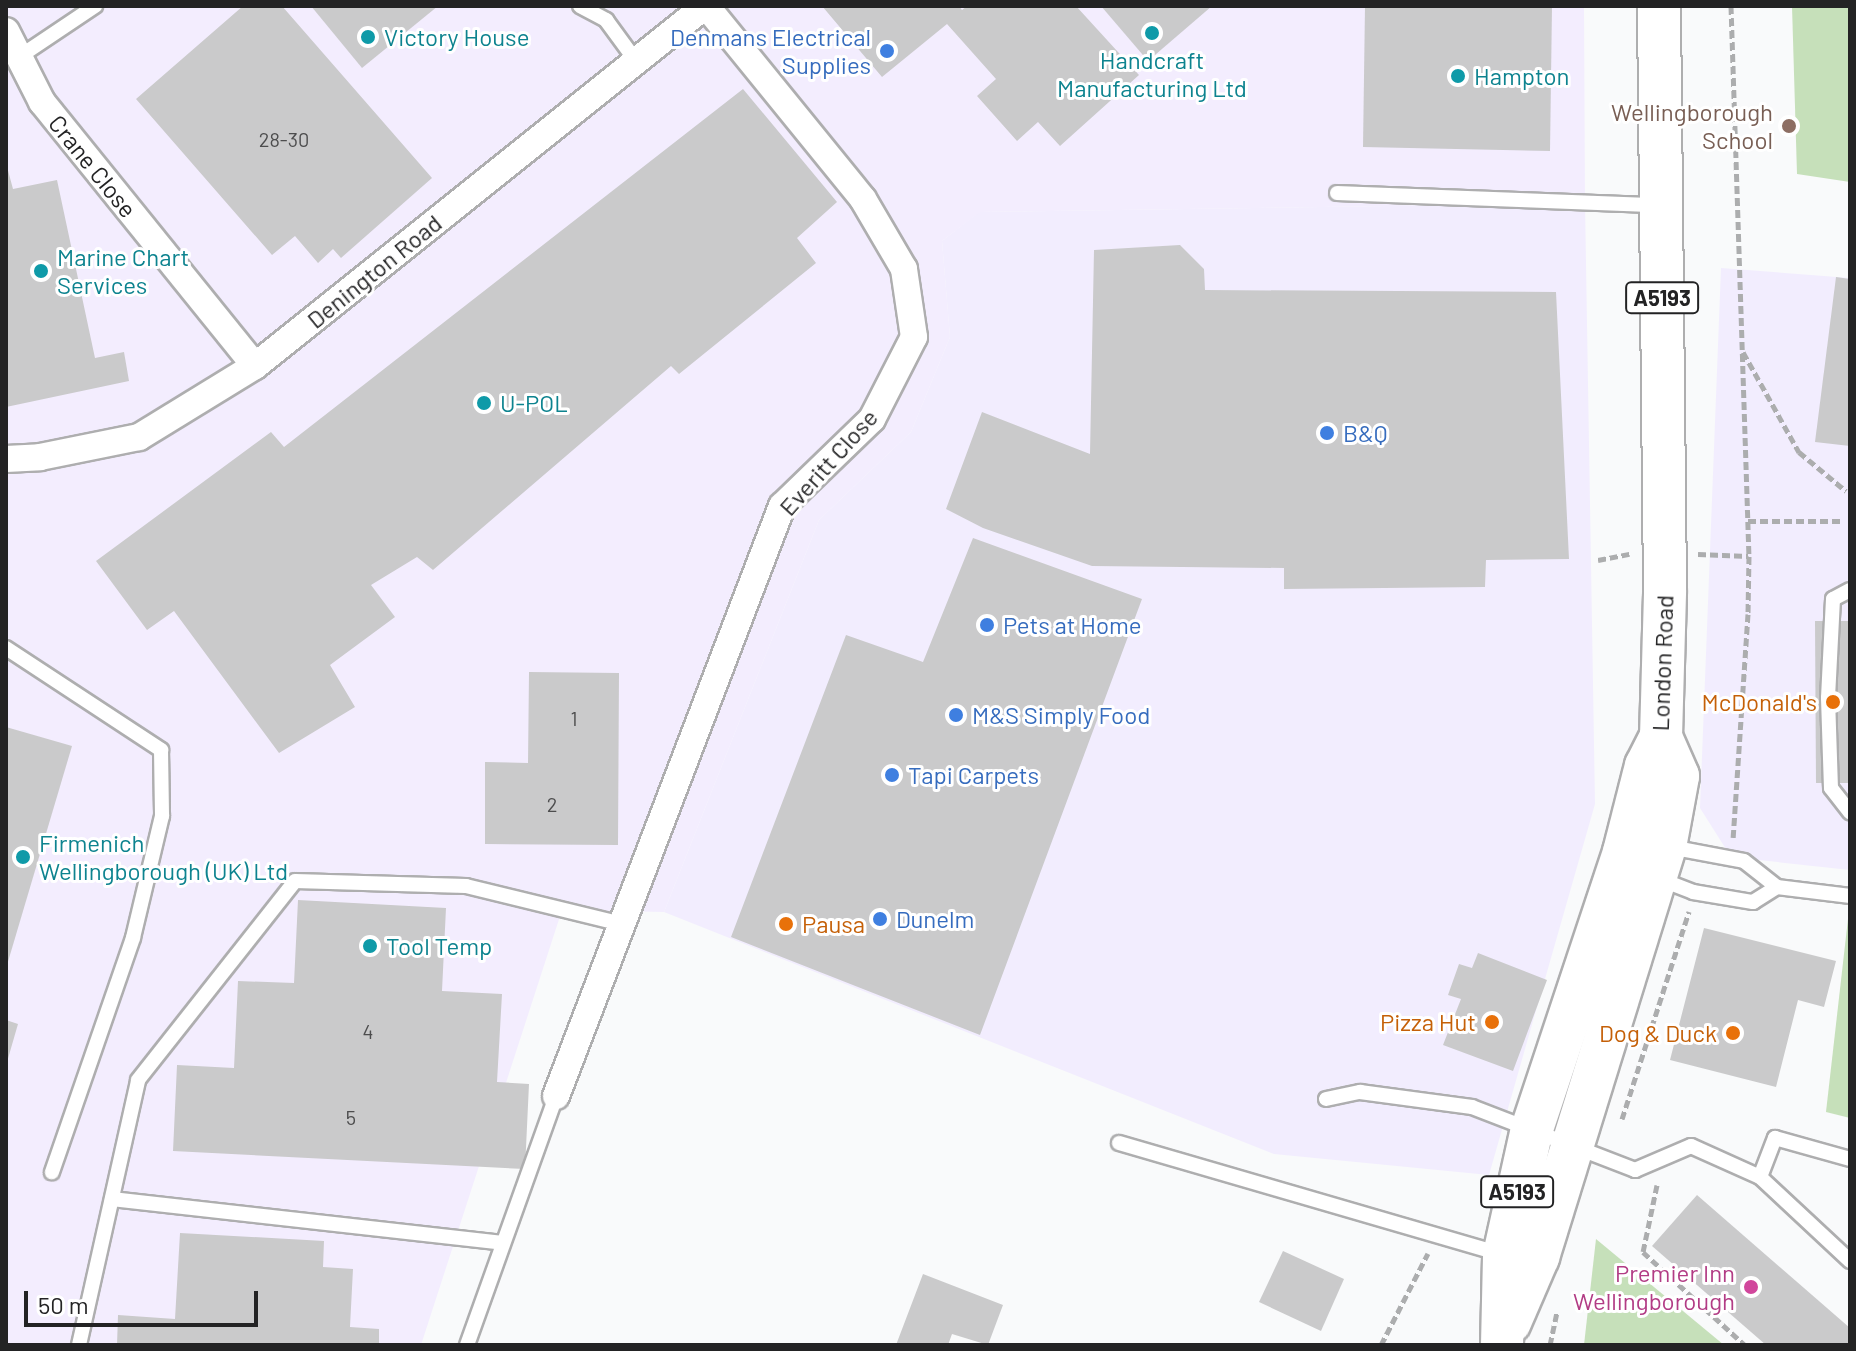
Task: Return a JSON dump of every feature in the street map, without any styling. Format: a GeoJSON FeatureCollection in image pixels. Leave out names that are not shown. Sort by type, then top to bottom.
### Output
{"type":"FeatureCollection","features":[{"type":"Feature","properties":{"kind":"main road","name":"London Road"},"geometry":{"type":"LineString","coordinates":[[1503,1340],[1504,1255],[1532,1129],[1645,858],[1646,766],[1661,737],[1665,590],[1659,6]]}},
{"type":"Feature","properties":{"kind":"main road"},"geometry":{"type":"LineString","coordinates":[[1503,1340],[1538,1257],[1571,1146],[1645,858]]}},
{"type":"Feature","properties":{"kind":"street","name":"Denington Road"},"geometry":{"type":"LineString","coordinates":[[6,459],[40,457],[139,437],[255,366],[705,6]]}},
{"type":"Feature","properties":{"kind":"street","name":"Everitt Close"},"geometry":{"type":"LineString","coordinates":[[556,1096],[782,506],[872,419],[914,337],[904,269],[863,199],[705,6]]}},
{"type":"Feature","properties":{"kind":"street","name":"Crane Close"},"geometry":{"type":"LineString","coordinates":[[6,31],[42,102],[255,366]]}},
{"type":"Feature","properties":{"kind":"lane"},"geometry":{"type":"LineString","coordinates":[[19,57],[95,6]]}},
{"type":"Feature","properties":{"kind":"lane"},"geometry":{"type":"LineString","coordinates":[[580,6],[606,20],[636,61]]}},
{"type":"Feature","properties":{"kind":"lane"},"geometry":{"type":"LineString","coordinates":[[1337,193],[1661,205]]}},
{"type":"Feature","properties":{"kind":"lane"},"geometry":{"type":"LineString","coordinates":[[1850,590],[1833,599],[1828,698],[1831,788],[1850,812]]}},
{"type":"Feature","properties":{"kind":"lane"},"geometry":{"type":"LineString","coordinates":[[6,648],[161,750],[162,816],[133,938],[52,1172]]}},
{"type":"Feature","properties":{"kind":"lane"},"geometry":{"type":"LineString","coordinates":[[1645,858],[1681,847],[1744,861],[1777,887],[1850,896]]}},
{"type":"Feature","properties":{"kind":"lane"},"geometry":{"type":"LineString","coordinates":[[1645,858],[1693,892],[1753,902],[1777,887]]}},
{"type":"Feature","properties":{"kind":"lane"},"geometry":{"type":"LineString","coordinates":[[79,1345],[138,1080],[295,881],[466,886],[622,924]]}},
{"type":"Feature","properties":{"kind":"lane"},"geometry":{"type":"LineString","coordinates":[[1326,1099],[1360,1092],[1402,1095],[1472,1107],[1635,1170],[1691,1146],[1760,1177],[1850,1261]]}},
{"type":"Feature","properties":{"kind":"lane"},"geometry":{"type":"LineString","coordinates":[[467,1345],[556,1096]]}},
{"type":"Feature","properties":{"kind":"lane"},"geometry":{"type":"LineString","coordinates":[[1760,1177],[1775,1138],[1850,1159]]}},
{"type":"Feature","properties":{"kind":"lane"},"geometry":{"type":"LineString","coordinates":[[1119,1143],[1504,1255]]}},
{"type":"Feature","properties":{"kind":"lane"},"geometry":{"type":"LineString","coordinates":[[112,1199],[503,1243]]}},
{"type":"Feature","properties":{"kind":"path"},"geometry":{"type":"LineString","coordinates":[[1731,6],[1749,556],[1748,614],[1732,843]]}},
{"type":"Feature","properties":{"kind":"path"},"geometry":{"type":"LineString","coordinates":[[1739,311],[1743,355],[1799,452],[1846,491]]}},
{"type":"Feature","properties":{"kind":"path"},"geometry":{"type":"LineString","coordinates":[[1748,521],[1841,521]]}},
{"type":"Feature","properties":{"kind":"path"},"geometry":{"type":"LineString","coordinates":[[1598,560],[1638,555]]}},
{"type":"Feature","properties":{"kind":"path"},"geometry":{"type":"LineString","coordinates":[[1685,555],[1749,556]]}},
{"type":"Feature","properties":{"kind":"path"},"geometry":{"type":"LineString","coordinates":[[1621,1122],[1689,915]]}},
{"type":"Feature","properties":{"kind":"path"},"geometry":{"type":"LineString","coordinates":[[1662,1159],[1643,1252],[1745,1345]]}},
{"type":"Feature","properties":{"kind":"path"},"geometry":{"type":"LineString","coordinates":[[1381,1345],[1437,1234]]}},
{"type":"Feature","properties":{"kind":"shaded area"},"geometry":{"type":"Polygon","coordinates":[[[6,6],[1584,6],[1585,203],[980,212],[942,241],[950,337],[911,432],[819,520],[664,912],[562,910],[421,1345],[6,1345],[6,6]]]}},
{"type":"Feature","properties":{"kind":"shaded area"},"geometry":{"type":"Polygon","coordinates":[[[1585,203],[1595,804],[1489,1175],[1274,1154],[664,912],[819,520],[911,432],[950,337],[942,241],[979,212],[1585,203]]]}},
{"type":"Feature","properties":{"kind":"shaded area"},"geometry":{"type":"Polygon","coordinates":[[[1721,268],[1850,278],[1850,870],[1731,857],[1700,808],[1721,268]]]}},
{"type":"Feature","properties":{"kind":"green space"},"geometry":{"type":"Polygon","coordinates":[[[1792,6],[1850,6],[1850,182],[1797,174],[1792,6]]]}},
{"type":"Feature","properties":{"kind":"green space"},"geometry":{"type":"Polygon","coordinates":[[[1850,919],[1850,1118],[1826,1112],[1850,919]]]}},
{"type":"Feature","properties":{"kind":"green space"},"geometry":{"type":"Polygon","coordinates":[[[1596,1239],[1724,1345],[1584,1345],[1596,1239]]]}},
{"type":"Feature","properties":{"kind":"building"},"geometry":{"type":"Polygon","coordinates":[[[243,6],[282,6],[432,178],[341,258],[333,249],[318,263],[295,236],[272,255],[136,99],[243,6]]]}},
{"type":"Feature","properties":{"kind":"building","name":"Victory House"},"geometry":{"type":"Polygon","coordinates":[[[311,6],[438,6],[362,68],[311,6]]]}},
{"type":"Feature","properties":{"kind":"building"},"geometry":{"type":"Polygon","coordinates":[[[822,6],[959,6],[962,10],[967,6],[1076,6],[1139,75],[1060,146],[1038,122],[1017,141],[977,96],[996,79],[947,24],[882,77],[822,6]]]}},
{"type":"Feature","properties":{"kind":"building","name":"Handcraft Manufacturing Ltd"},"geometry":{"type":"Polygon","coordinates":[[[1101,6],[1212,6],[1148,61],[1101,6]]]}},
{"type":"Feature","properties":{"kind":"building","name":"Hampton"},"geometry":{"type":"Polygon","coordinates":[[[1365,6],[1552,6],[1550,151],[1363,147],[1365,6]]]}},
{"type":"Feature","properties":{"kind":"building","name":"U-POL"},"geometry":{"type":"Polygon","coordinates":[[[743,89],[837,202],[797,238],[816,263],[679,374],[671,366],[433,570],[417,557],[371,585],[395,617],[330,665],[355,707],[279,753],[174,611],[147,630],[96,561],[271,432],[284,447],[743,89]]]}},
{"type":"Feature","properties":{"kind":"building","name":"Marine Chart Services"},"geometry":{"type":"Polygon","coordinates":[[[6,163],[13,189],[57,180],[95,358],[124,352],[129,381],[6,407],[6,163]]]}},
{"type":"Feature","properties":{"kind":"building","name":"B&Q"},"geometry":{"type":"Polygon","coordinates":[[[1180,245],[1204,269],[1205,290],[1556,292],[1569,559],[1486,560],[1485,587],[1284,589],[1284,568],[1092,566],[983,528],[946,509],[982,412],[1090,454],[1094,250],[1180,245]]]}},
{"type":"Feature","properties":{"kind":"building"},"geometry":{"type":"Polygon","coordinates":[[[1836,277],[1850,279],[1850,446],[1815,442],[1836,277]]]}},
{"type":"Feature","properties":{"kind":"building"},"geometry":{"type":"Polygon","coordinates":[[[973,538],[1142,599],[980,1035],[731,937],[846,635],[923,662],[973,538]]]}},
{"type":"Feature","properties":{"kind":"building","name":"McDonald's"},"geometry":{"type":"Polygon","coordinates":[[[1815,621],[1850,621],[1850,783],[1816,783],[1815,621]]]}},
{"type":"Feature","properties":{"kind":"building"},"geometry":{"type":"Polygon","coordinates":[[[529,672],[619,673],[618,845],[485,844],[485,762],[528,763],[529,672]]]}},
{"type":"Feature","properties":{"kind":"building","name":"Firmenich Wellingborough (UK) Ltd"},"geometry":{"type":"Polygon","coordinates":[[[6,727],[72,746],[7,965],[6,965],[6,727]]]}},
{"type":"Feature","properties":{"kind":"building"},"geometry":{"type":"Polygon","coordinates":[[[298,900],[446,908],[442,991],[502,994],[497,1082],[529,1084],[525,1169],[173,1151],[177,1065],[234,1068],[238,981],[294,983],[298,900]]]}},
{"type":"Feature","properties":{"kind":"building","name":"Dog & Duck"},"geometry":{"type":"Polygon","coordinates":[[[1704,928],[1836,961],[1824,1007],[1798,1000],[1776,1087],[1670,1060],[1704,928]]]}},
{"type":"Feature","properties":{"kind":"building","name":"Pizza Hut"},"geometry":{"type":"Polygon","coordinates":[[[1478,953],[1547,980],[1513,1071],[1443,1045],[1461,999],[1448,995],[1459,964],[1472,968],[1478,953]]]}},
{"type":"Feature","properties":{"kind":"building"},"geometry":{"type":"Polygon","coordinates":[[[6,1020],[18,1024],[7,1062],[6,1061],[6,1020]]]}},
{"type":"Feature","properties":{"kind":"building","name":"Premier Inn Wellingborough"},"geometry":{"type":"Polygon","coordinates":[[[1697,1195],[1850,1328],[1850,1345],[1766,1345],[1652,1246],[1697,1195]]]}},
{"type":"Feature","properties":{"kind":"building"},"geometry":{"type":"Polygon","coordinates":[[[180,1233],[324,1241],[323,1267],[353,1269],[350,1327],[379,1329],[379,1345],[117,1345],[118,1315],[175,1319],[180,1233]]]}},
{"type":"Feature","properties":{"kind":"building"},"geometry":{"type":"Polygon","coordinates":[[[1283,1251],[1344,1279],[1321,1331],[1259,1302],[1283,1251]]]}},
{"type":"Feature","properties":{"kind":"building"},"geometry":{"type":"Polygon","coordinates":[[[923,1274],[1003,1305],[988,1345],[952,1334],[948,1345],[896,1345],[923,1274]]]}},
{"type":"Feature","properties":{"kind":"place","name":"Handcraft Manufacturing Ltd"},"geometry":{"type":"Point","coordinates":[1152,33]}},
{"type":"Feature","properties":{"kind":"place","name":"Victory House"},"geometry":{"type":"Point","coordinates":[368,37]}},
{"type":"Feature","properties":{"kind":"place","name":"Denmans Electrical Supplies"},"geometry":{"type":"Point","coordinates":[887,51]}},
{"type":"Feature","properties":{"kind":"place","name":"Hampton"},"geometry":{"type":"Point","coordinates":[1458,76]}},
{"type":"Feature","properties":{"kind":"place","name":"Wellingborough School"},"geometry":{"type":"Point","coordinates":[1789,126]}},
{"type":"Feature","properties":{"kind":"place","name":"Marine Chart Services"},"geometry":{"type":"Point","coordinates":[41,271]}},
{"type":"Feature","properties":{"kind":"place","name":"U-POL"},"geometry":{"type":"Point","coordinates":[484,403]}},
{"type":"Feature","properties":{"kind":"place","name":"B&Q"},"geometry":{"type":"Point","coordinates":[1327,433]}},
{"type":"Feature","properties":{"kind":"place","name":"Pets at Home"},"geometry":{"type":"Point","coordinates":[987,625]}},
{"type":"Feature","properties":{"kind":"place","name":"McDonald's"},"geometry":{"type":"Point","coordinates":[1833,702]}},
{"type":"Feature","properties":{"kind":"place","name":"M&S Simply Food"},"geometry":{"type":"Point","coordinates":[956,715]}},
{"type":"Feature","properties":{"kind":"place","name":"Tapi Carpets"},"geometry":{"type":"Point","coordinates":[892,775]}},
{"type":"Feature","properties":{"kind":"place","name":"Firmenich Wellingborough (UK) Ltd"},"geometry":{"type":"Point","coordinates":[23,857]}},
{"type":"Feature","properties":{"kind":"place","name":"Dunelm"},"geometry":{"type":"Point","coordinates":[880,919]}},
{"type":"Feature","properties":{"kind":"place","name":"Pausa"},"geometry":{"type":"Point","coordinates":[786,924]}},
{"type":"Feature","properties":{"kind":"place","name":"Tool Temp"},"geometry":{"type":"Point","coordinates":[370,946]}},
{"type":"Feature","properties":{"kind":"place","name":"Pizza Hut"},"geometry":{"type":"Point","coordinates":[1492,1022]}},
{"type":"Feature","properties":{"kind":"place","name":"Dog & Duck"},"geometry":{"type":"Point","coordinates":[1733,1033]}},
{"type":"Feature","properties":{"kind":"place","name":"Premier Inn Wellingborough"},"geometry":{"type":"Point","coordinates":[1751,1287]}}]}
